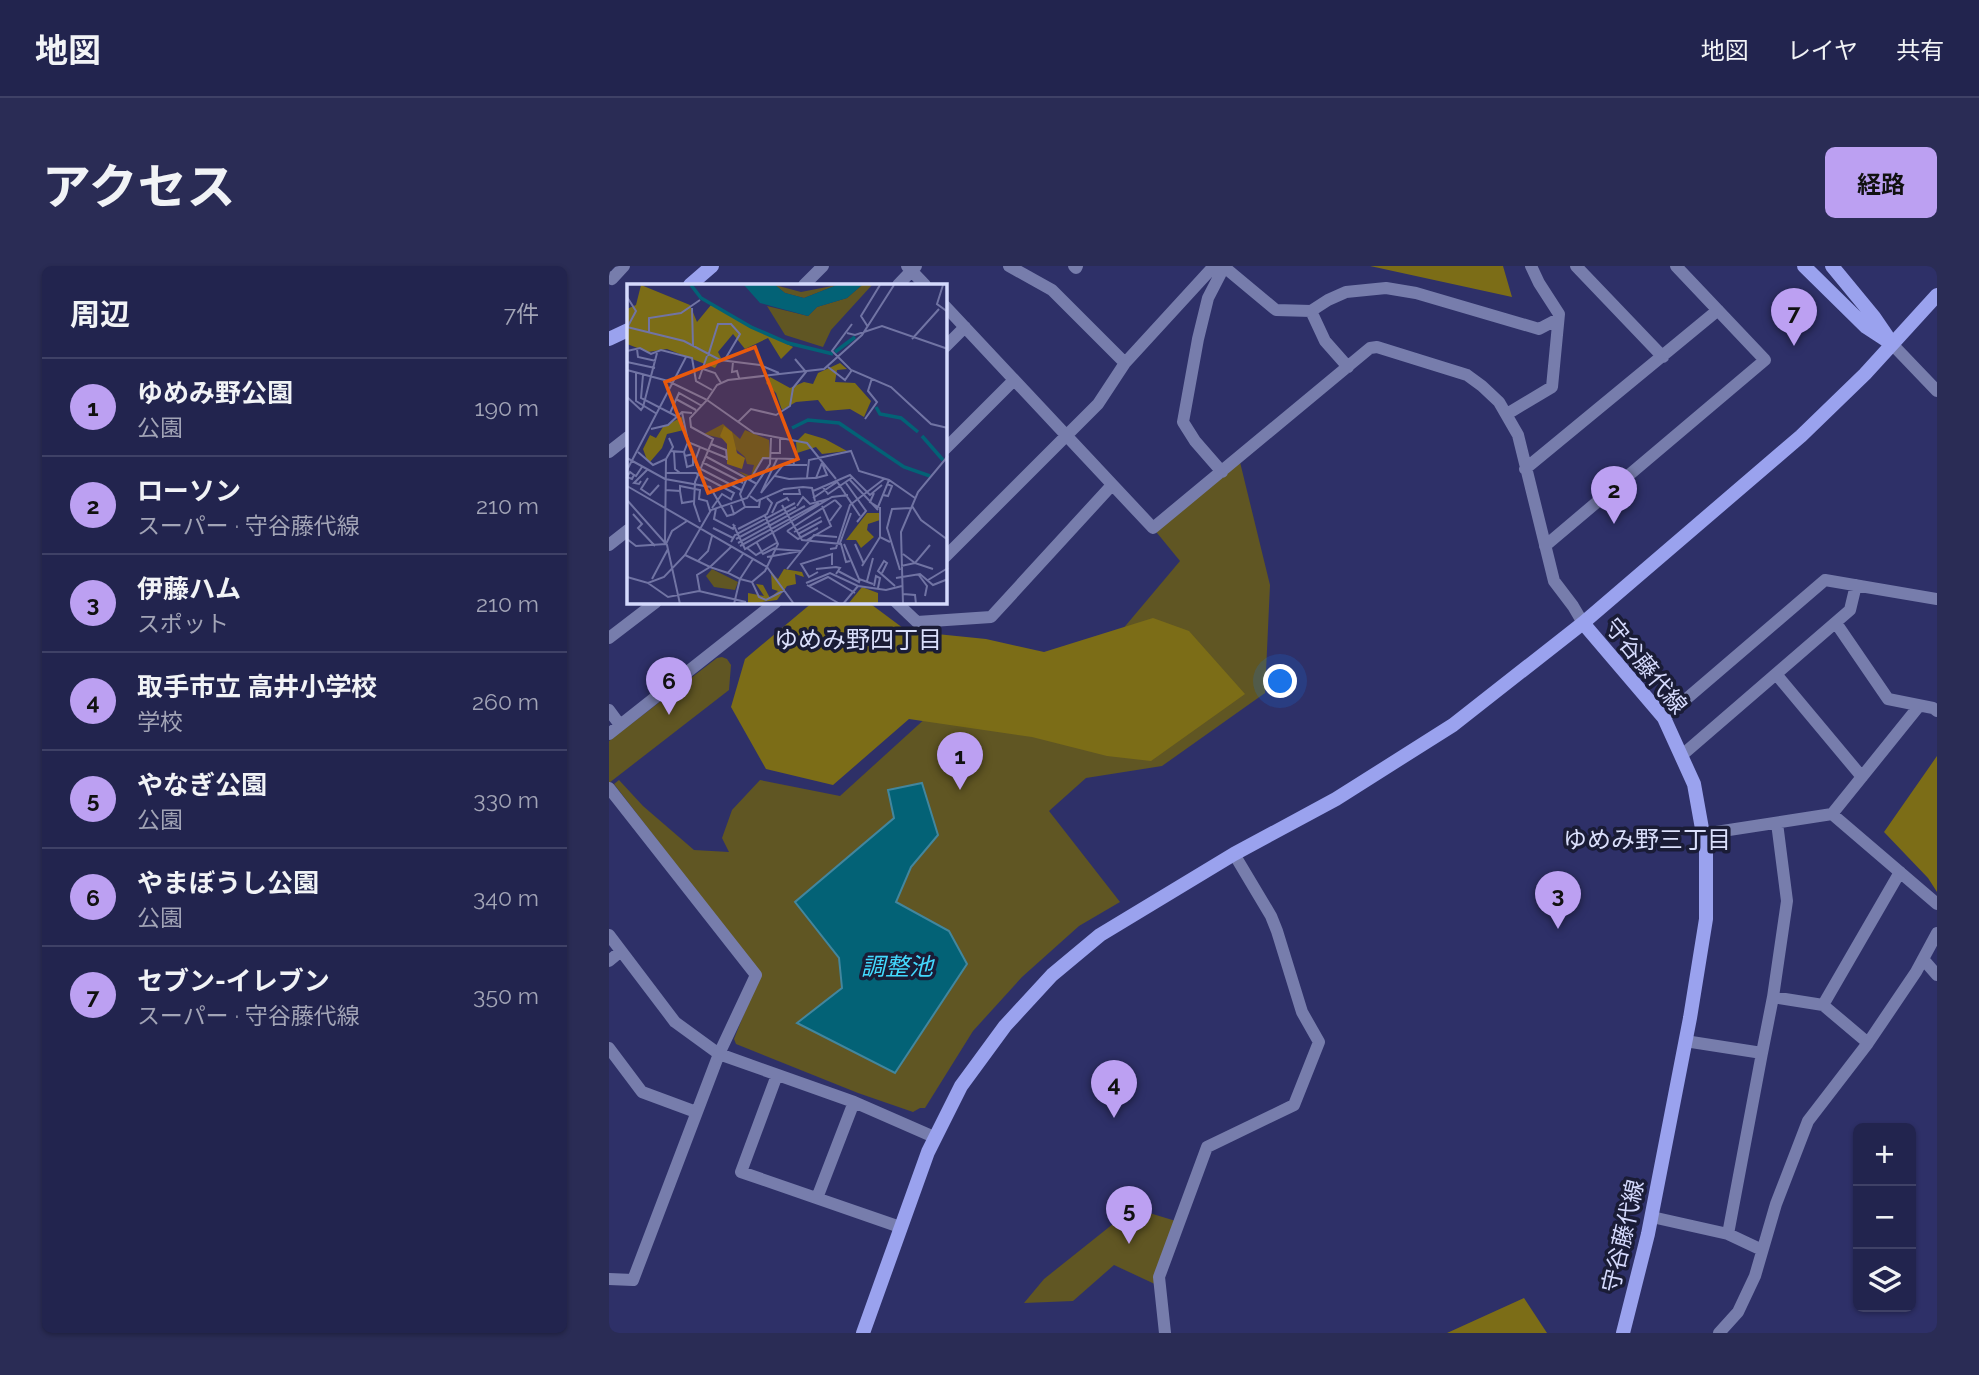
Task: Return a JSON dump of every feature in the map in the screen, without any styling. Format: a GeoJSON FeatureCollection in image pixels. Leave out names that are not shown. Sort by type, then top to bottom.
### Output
{"type":"FeatureCollection","features":[{"type":"Feature","properties":{"kind":"street"},"geometry":{"type":"LineString","coordinates":[[609,277],[612,279],[624,266]]}},
{"type":"Feature","properties":{"kind":"street"},"geometry":{"type":"LineString","coordinates":[[691,284],[712,266]]}},
{"type":"Feature","properties":{"kind":"street"},"geometry":{"type":"LineString","coordinates":[[805,284],[823,266]]}},
{"type":"Feature","properties":{"kind":"street"},"geometry":{"type":"LineString","coordinates":[[1009,266],[1052,290],[1125,363]]}},
{"type":"Feature","properties":{"kind":"street"},"geometry":{"type":"LineString","coordinates":[[947,555],[1098,404],[1125,363],[1214,266]]}},
{"type":"Feature","properties":{"kind":"street"},"geometry":{"type":"LineString","coordinates":[[1222,472],[1195,441],[1184,422],[1195,352],[1208,298],[1224,266],[1276,310],[1311,311],[1346,292],[1386,288],[1416,293],[1539,329],[1558,319]]}},
{"type":"Feature","properties":{"kind":"street"},"geometry":{"type":"LineString","coordinates":[[1507,414],[1552,387],[1559,314],[1531,266]]}},
{"type":"Feature","properties":{"kind":"street"},"geometry":{"type":"LineString","coordinates":[[1576,266],[1663,357]]}},
{"type":"Feature","properties":{"kind":"street"},"geometry":{"type":"LineString","coordinates":[[1545,545],[1765,360],[1676,266]]}},
{"type":"Feature","properties":{"kind":"street"},"geometry":{"type":"LineString","coordinates":[[1804,266],[1866,327],[1892,344]]}},
{"type":"Feature","properties":{"kind":"street"},"geometry":{"type":"LineString","coordinates":[[1832,266],[1874,317],[1892,344],[1937,391]]}},
{"type":"Feature","properties":{"kind":"street"},"geometry":{"type":"LineString","coordinates":[[899,284],[912,268],[924,284]]}},
{"type":"Feature","properties":{"kind":"street","name":"守谷藤代線"},"geometry":{"type":"LineString","coordinates":[[1623,1333],[1652,1217],[1685,1041],[1706,919],[1706,851],[1694,784],[1664,718],[1583,623],[1801,436],[1865,374],[1937,295]]}},
{"type":"Feature","properties":{"kind":"street"},"geometry":{"type":"LineString","coordinates":[[863,1333],[934,1138],[961,1086],[1005,1026],[1052,975],[1100,935],[1234,854],[1336,799],[1453,725],[1583,623],[1554,581],[1518,435],[1507,414],[1491,394],[1467,375],[1377,347],[1370,348],[1153,528],[947,308]]}},
{"type":"Feature","properties":{"kind":"street"},"geometry":{"type":"LineString","coordinates":[[1525,469],[1718,310]]}},
{"type":"Feature","properties":{"kind":"street"},"geometry":{"type":"LineString","coordinates":[[1311,311],[1325,341],[1348,367]]}},
{"type":"Feature","properties":{"kind":"street"},"geometry":{"type":"LineString","coordinates":[[947,346],[965,327]]}},
{"type":"Feature","properties":{"kind":"street"},"geometry":{"type":"LineString","coordinates":[[609,339],[627,331]]}},
{"type":"Feature","properties":{"kind":"street"},"geometry":{"type":"LineString","coordinates":[[947,447],[1014,380]]}},
{"type":"Feature","properties":{"kind":"street"},"geometry":{"type":"LineString","coordinates":[[609,452],[627,438]]}},
{"type":"Feature","properties":{"kind":"street"},"geometry":{"type":"LineString","coordinates":[[899,604],[917,622],[991,617],[1112,485]]}},
{"type":"Feature","properties":{"kind":"street"},"geometry":{"type":"LineString","coordinates":[[609,545],[627,531]]}},
{"type":"Feature","properties":{"kind":"street"},"geometry":{"type":"LineString","coordinates":[[1664,718],[1825,580],[1937,599]]}},
{"type":"Feature","properties":{"kind":"street"},"geometry":{"type":"LineString","coordinates":[[1681,756],[1850,610],[1856,585]]}},
{"type":"Feature","properties":{"kind":"street"},"geometry":{"type":"LineString","coordinates":[[609,638],[653,604]]}},
{"type":"Feature","properties":{"kind":"street"},"geometry":{"type":"LineString","coordinates":[[609,734],[773,604]]}},
{"type":"Feature","properties":{"kind":"street"},"geometry":{"type":"LineString","coordinates":[[1836,623],[1888,699],[1937,711]]}},
{"type":"Feature","properties":{"kind":"street"},"geometry":{"type":"LineString","coordinates":[[1776,674],[1862,777]]}},
{"type":"Feature","properties":{"kind":"street"},"geometry":{"type":"LineString","coordinates":[[1703,834],[1832,814],[1919,706]]}},
{"type":"Feature","properties":{"kind":"street"},"geometry":{"type":"LineString","coordinates":[[609,710],[620,725]]}},
{"type":"Feature","properties":{"kind":"street"},"geometry":{"type":"LineString","coordinates":[[609,788],[756,975],[719,1054],[633,1280],[609,1279]]}},
{"type":"Feature","properties":{"kind":"street"},"geometry":{"type":"LineString","coordinates":[[1832,814],[1937,904]]}},
{"type":"Feature","properties":{"kind":"street"},"geometry":{"type":"LineString","coordinates":[[1728,1234],[1773,997],[1787,901],[1777,823]]}},
{"type":"Feature","properties":{"kind":"street"},"geometry":{"type":"LineString","coordinates":[[1165,1333],[1159,1277],[1207,1147],[1294,1105],[1319,1042],[1302,1012],[1271,916],[1234,854]]}},
{"type":"Feature","properties":{"kind":"street"},"geometry":{"type":"LineString","coordinates":[[1823,1005],[1900,872]]}},
{"type":"Feature","properties":{"kind":"street"},"geometry":{"type":"LineString","coordinates":[[1719,1333],[1738,1312],[1755,1276],[1776,1204],[1808,1121],[1868,1043],[1937,933]]}},
{"type":"Feature","properties":{"kind":"street"},"geometry":{"type":"LineString","coordinates":[[609,935],[675,1022],[719,1054],[853,1102],[934,1138]]}},
{"type":"Feature","properties":{"kind":"street"},"geometry":{"type":"LineString","coordinates":[[609,961],[621,951]]}},
{"type":"Feature","properties":{"kind":"street"},"geometry":{"type":"LineString","coordinates":[[1923,959],[1937,975]]}},
{"type":"Feature","properties":{"kind":"street"},"geometry":{"type":"LineString","coordinates":[[1773,997],[1823,1005],[1868,1043]]}},
{"type":"Feature","properties":{"kind":"street"},"geometry":{"type":"LineString","coordinates":[[1685,1041],[1762,1053]]}},
{"type":"Feature","properties":{"kind":"street"},"geometry":{"type":"LineString","coordinates":[[609,1048],[642,1091],[696,1112]]}},
{"type":"Feature","properties":{"kind":"street"},"geometry":{"type":"LineString","coordinates":[[777,1074],[741,1172],[900,1227]]}},
{"type":"Feature","properties":{"kind":"street"},"geometry":{"type":"LineString","coordinates":[[817,1198],[853,1102]]}},
{"type":"Feature","properties":{"kind":"street"},"geometry":{"type":"LineString","coordinates":[[1652,1217],[1728,1234],[1762,1250]]}},
{"type":"Feature","properties":{"kind":"shaded area"},"geometry":{"type":"Polygon","coordinates":[[[1370,266],[1503,266],[1512,297],[1370,266]]]}},
{"type":"Feature","properties":{"kind":"shaded area"},"geometry":{"type":"Polygon","coordinates":[[[1239,458],[1270,585],[1265,693],[1162,766],[1086,778],[1049,811],[1120,902],[1079,926],[1022,977],[973,1031],[925,1108],[913,1112],[736,1044],[734,1039],[760,974],[614,784],[619,780],[643,806],[694,850],[729,852],[722,838],[732,810],[760,780],[840,796],[928,716],[1111,643],[1180,561],[1153,528],[1239,458]]]}},
{"type":"Feature","properties":{"kind":"shaded area"},"geometry":{"type":"Polygon","coordinates":[[[811,604],[871,604],[907,631],[986,639],[1044,652],[1153,618],[1189,631],[1245,694],[1151,761],[1107,756],[1032,737],[909,719],[833,785],[766,769],[731,707],[745,659],[811,604]]]}},
{"type":"Feature","properties":{"kind":"shaded area"},"geometry":{"type":"Polygon","coordinates":[[[722,657],[731,665],[729,690],[609,783],[609,741],[717,658],[722,657]]]}},
{"type":"Feature","properties":{"kind":"shaded area"},"geometry":{"type":"Polygon","coordinates":[[[1937,756],[1937,892],[1928,878],[1884,832],[1937,756]]]}},
{"type":"Feature","properties":{"kind":"shaded area"},"geometry":{"type":"Polygon","coordinates":[[[1133,1208],[1179,1222],[1159,1286],[1114,1265],[1073,1301],[1024,1303],[1044,1279],[1133,1208]]]}},
{"type":"Feature","properties":{"kind":"shaded area"},"geometry":{"type":"Polygon","coordinates":[[[1524,1298],[1547,1333],[1447,1333],[1524,1298]]]}},
{"type":"Feature","properties":{"kind":"water","name":"調整池"},"geometry":{"type":"Polygon","coordinates":[[[922,783],[938,835],[911,867],[896,902],[949,931],[967,964],[895,1073],[797,1023],[842,988],[839,958],[795,902],[894,818],[888,790],[922,783]]]}},
{"type":"Feature","properties":{"kind":"place","name":"セブン-イレブン"},"geometry":{"type":"Point","coordinates":[1794,346]}},
{"type":"Feature","properties":{"kind":"place","name":"ローソン"},"geometry":{"type":"Point","coordinates":[1614,524]}},
{"type":"Feature","properties":{"kind":"place","name":"やまぼうし公園"},"geometry":{"type":"Point","coordinates":[669,715]}},
{"type":"Feature","properties":{"kind":"place","name":"ゆめみ野公園"},"geometry":{"type":"Point","coordinates":[960,790]}},
{"type":"Feature","properties":{"kind":"place","name":"伊藤ハム"},"geometry":{"type":"Point","coordinates":[1558,929]}},
{"type":"Feature","properties":{"kind":"place","name":"取手市立 高井小学校"},"geometry":{"type":"Point","coordinates":[1114,1118]}},
{"type":"Feature","properties":{"kind":"place","name":"やなぎ公園"},"geometry":{"type":"Point","coordinates":[1129,1244]}},
{"type":"Feature","properties":{"kind":"district","name":"ゆめみ野四丁目"},"geometry":{"type":"Point","coordinates":[858,640]}},
{"type":"Feature","properties":{"kind":"district","name":"ゆめみ野三丁目"},"geometry":{"type":"Point","coordinates":[1647,840]}}]}
